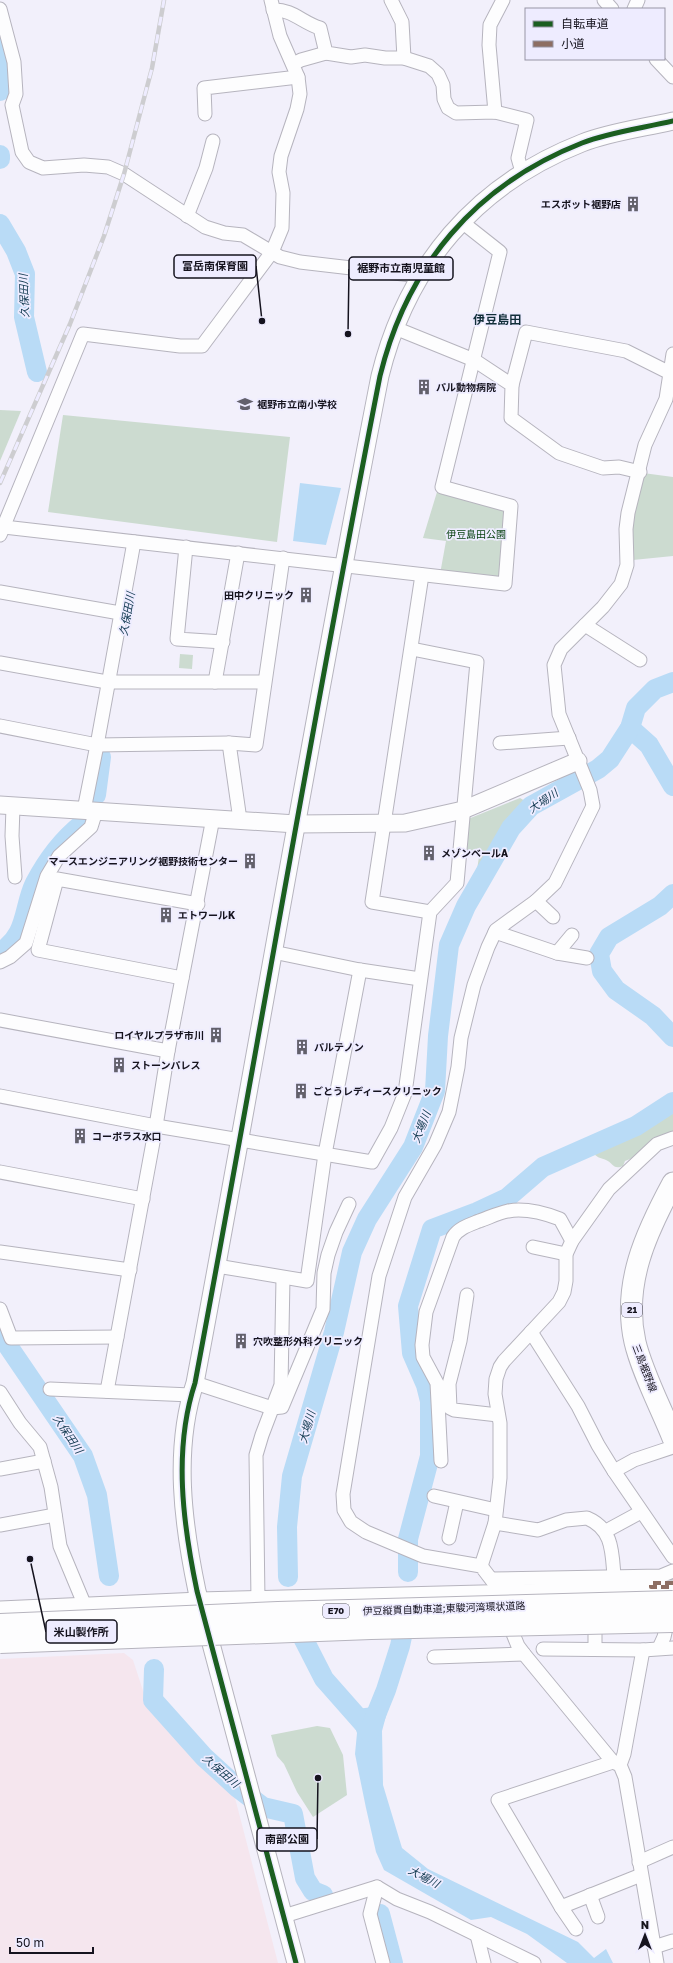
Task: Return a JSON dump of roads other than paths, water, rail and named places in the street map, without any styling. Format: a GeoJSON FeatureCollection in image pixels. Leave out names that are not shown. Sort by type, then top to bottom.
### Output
{"type":"FeatureCollection","features":[{"type":"Feature","properties":{"kind":"highway","name":"伊豆縦貫自動車道;東駿河湾環状道路"},"geometry":{"type":"LineString","coordinates":[[0,1625],[278,1613],[672,1613]]}},
{"type":"Feature","properties":{"kind":"highway","name":"伊豆縦貫自動車道;東駿河湾環状道路"},"geometry":{"type":"LineString","coordinates":[[0,1642],[371,1628],[672,1613]]}},
{"type":"Feature","properties":{"kind":"main road","name":"三島裾野線"},"geometry":{"type":"LineString","coordinates":[[673,1183],[656,1216],[636,1267],[632,1285],[632,1317],[635,1342],[673,1438]]}},
{"type":"Feature","properties":{"kind":"street"},"geometry":{"type":"LineString","coordinates":[[391,0],[402,22],[404,58]]}},
{"type":"Feature","properties":{"kind":"street"},"geometry":{"type":"LineString","coordinates":[[495,112],[489,45],[490,25],[503,0]]}},
{"type":"Feature","properties":{"kind":"street"},"geometry":{"type":"LineString","coordinates":[[604,0],[611,8]]}},
{"type":"Feature","properties":{"kind":"street"},"geometry":{"type":"LineString","coordinates":[[272,5],[280,10],[295,14],[308,24],[320,28],[326,53]]}},
{"type":"Feature","properties":{"kind":"street"},"geometry":{"type":"LineString","coordinates":[[272,5],[280,36],[298,77],[300,94],[297,109],[281,156],[279,172],[283,193],[282,228],[272,252],[202,346],[180,346],[83,334],[2,531],[186,547],[505,584],[511,506],[442,487],[500,252],[462,222]]}},
{"type":"Feature","properties":{"kind":"street"},"geometry":{"type":"LineString","coordinates":[[0,11],[14,62],[16,94],[12,105],[22,152],[29,162],[43,168],[84,165],[108,167],[124,174],[187,216],[214,230],[243,235],[280,257],[300,262],[420,276]]}},
{"type":"Feature","properties":{"kind":"street"},"geometry":{"type":"LineString","coordinates":[[293,64],[326,53],[351,57],[365,55],[385,58],[404,58],[429,66],[438,74],[443,85],[444,99],[448,108],[456,113],[495,112],[527,120],[518,158],[522,172]]}},
{"type":"Feature","properties":{"kind":"street"},"geometry":{"type":"LineString","coordinates":[[657,60],[673,77]]}},
{"type":"Feature","properties":{"kind":"street"},"geometry":{"type":"LineString","coordinates":[[205,114],[204,88],[298,77]]}},
{"type":"Feature","properties":{"kind":"street"},"geometry":{"type":"LineString","coordinates":[[296,1963],[188,1551],[182,1475],[185,1435],[193,1389],[217,1266],[296,824],[380,376],[387,350],[403,308],[420,276],[440,246],[482,203],[522,172],[583,143],[673,122]]}},
{"type":"Feature","properties":{"kind":"street"},"geometry":{"type":"LineString","coordinates":[[187,216],[206,168],[213,141]]}},
{"type":"Feature","properties":{"kind":"street"},"geometry":{"type":"LineString","coordinates":[[396,328],[474,360],[512,385]]}},
{"type":"Feature","properties":{"kind":"street"},"geometry":{"type":"LineString","coordinates":[[640,472],[619,468],[603,468],[559,453],[511,418],[512,385],[526,332],[626,351],[670,373]]}},
{"type":"Feature","properties":{"kind":"street"},"geometry":{"type":"LineString","coordinates":[[657,1963],[624,1777],[617,1764],[518,1646],[495,1586],[481,1566],[423,1556],[366,1532],[350,1522],[344,1510],[343,1494],[378,1276],[406,1197],[435,1145],[449,1112],[465,1020],[474,985],[495,932],[536,902],[555,882],[593,806],[590,790],[559,714],[554,665],[561,649],[603,607],[621,584],[627,565],[626,529],[628,513],[640,472],[645,445],[666,399],[673,354]]}},
{"type":"Feature","properties":{"kind":"street"},"geometry":{"type":"LineString","coordinates":[[0,962],[10,957],[26,944],[59,856],[91,827],[90,811],[97,746],[107,682],[134,542]]}},
{"type":"Feature","properties":{"kind":"street"},"geometry":{"type":"LineString","coordinates":[[186,547],[177,639],[223,642]]}},
{"type":"Feature","properties":{"kind":"street"},"geometry":{"type":"LineString","coordinates":[[215,682],[238,553]]}},
{"type":"Feature","properties":{"kind":"street"},"geometry":{"type":"LineString","coordinates":[[0,726],[97,746],[229,743],[256,745],[283,558]]}},
{"type":"Feature","properties":{"kind":"street"},"geometry":{"type":"LineString","coordinates":[[422,575],[412,650],[372,902],[430,912]]}},
{"type":"Feature","properties":{"kind":"street"},"geometry":{"type":"LineString","coordinates":[[0,592],[120,613]]}},
{"type":"Feature","properties":{"kind":"street"},"geometry":{"type":"LineString","coordinates":[[585,625],[640,660]]}},
{"type":"Feature","properties":{"kind":"street"},"geometry":{"type":"LineString","coordinates":[[0,1096],[156,1126],[372,1162],[391,1128],[405,1092],[430,912],[457,883],[477,662],[412,650]]}},
{"type":"Feature","properties":{"kind":"street"},"geometry":{"type":"LineString","coordinates":[[0,663],[107,682],[264,682]]}},
{"type":"Feature","properties":{"kind":"street"},"geometry":{"type":"LineString","coordinates":[[500,743],[569,738]]}},
{"type":"Feature","properties":{"kind":"street"},"geometry":{"type":"LineString","coordinates":[[229,743],[240,820]]}},
{"type":"Feature","properties":{"kind":"street"},"geometry":{"type":"LineString","coordinates":[[15,877],[12,836],[6,806],[296,824],[405,823],[463,810],[578,761]]}},
{"type":"Feature","properties":{"kind":"street"},"geometry":{"type":"LineString","coordinates":[[107,1391],[143,1199],[168,1051],[198,904],[213,818]]}},
{"type":"Feature","properties":{"kind":"street"},"geometry":{"type":"LineString","coordinates":[[52,878],[198,904]]}},
{"type":"Feature","properties":{"kind":"street"},"geometry":{"type":"LineString","coordinates":[[52,878],[38,950],[182,978]]}},
{"type":"Feature","properties":{"kind":"street"},"geometry":{"type":"LineString","coordinates":[[536,902],[553,917]]}},
{"type":"Feature","properties":{"kind":"street"},"geometry":{"type":"LineString","coordinates":[[495,932],[557,953],[587,958]]}},
{"type":"Feature","properties":{"kind":"street"},"geometry":{"type":"LineString","coordinates":[[557,953],[572,935]]}},
{"type":"Feature","properties":{"kind":"street"},"geometry":{"type":"LineString","coordinates":[[273,952],[360,970],[420,979]]}},
{"type":"Feature","properties":{"kind":"street"},"geometry":{"type":"LineString","coordinates":[[217,1266],[307,1281],[325,1154],[360,970]]}},
{"type":"Feature","properties":{"kind":"street"},"geometry":{"type":"LineString","coordinates":[[0,1020],[168,1051]]}},
{"type":"Feature","properties":{"kind":"street"},"geometry":{"type":"LineString","coordinates":[[481,1566],[495,1523],[500,1478],[498,1415],[495,1394],[500,1367],[559,1302],[564,1292],[566,1281],[566,1254],[572,1241],[609,1189],[657,1144],[673,1138]]}},
{"type":"Feature","properties":{"kind":"street"},"geometry":{"type":"LineString","coordinates":[[0,1172],[143,1199]]}},
{"type":"Feature","properties":{"kind":"street"},"geometry":{"type":"LineString","coordinates":[[50,1389],[107,1391],[193,1389],[272,1408],[282,1407],[323,1309],[324,1273],[328,1255],[336,1232],[349,1204]]}},
{"type":"Feature","properties":{"kind":"street"},"geometry":{"type":"LineString","coordinates":[[441,1461],[437,1383],[423,1357],[422,1345],[426,1312],[453,1237],[457,1230],[508,1211],[538,1212],[560,1219],[572,1241]]}},
{"type":"Feature","properties":{"kind":"street"},"geometry":{"type":"LineString","coordinates":[[533,1247],[566,1254]]}},
{"type":"Feature","properties":{"kind":"street"},"geometry":{"type":"LineString","coordinates":[[0,1252],[130,1270]]}},
{"type":"Feature","properties":{"kind":"street"},"geometry":{"type":"LineString","coordinates":[[258,1600],[256,1455],[281,1385],[283,1278]]}},
{"type":"Feature","properties":{"kind":"street"},"geometry":{"type":"LineString","coordinates":[[468,1295],[460,1341],[449,1384],[450,1408],[454,1410],[498,1415]]}},
{"type":"Feature","properties":{"kind":"street"},"geometry":{"type":"LineString","coordinates":[[0,1309],[12,1338],[117,1337]]}},
{"type":"Feature","properties":{"kind":"street"},"geometry":{"type":"LineString","coordinates":[[531,1332],[578,1406],[598,1445],[614,1471],[673,1557]]}},
{"type":"Feature","properties":{"kind":"street"},"geometry":{"type":"LineString","coordinates":[[0,1392],[20,1423],[40,1447],[55,1515],[60,1546],[85,1606]]}},
{"type":"Feature","properties":{"kind":"street"},"geometry":{"type":"LineString","coordinates":[[614,1471],[634,1460],[673,1447]]}},
{"type":"Feature","properties":{"kind":"street"},"geometry":{"type":"LineString","coordinates":[[0,1468],[44,1461]]}},
{"type":"Feature","properties":{"kind":"street"},"geometry":{"type":"LineString","coordinates":[[434,1496],[496,1510]]}},
{"type":"Feature","properties":{"kind":"street"},"geometry":{"type":"LineString","coordinates":[[449,1538],[457,1502]]}},
{"type":"Feature","properties":{"kind":"street"},"geometry":{"type":"LineString","coordinates":[[606,1531],[641,1512]]}},
{"type":"Feature","properties":{"kind":"street"},"geometry":{"type":"LineString","coordinates":[[0,1525],[55,1515]]}},
{"type":"Feature","properties":{"kind":"street"},"geometry":{"type":"LineString","coordinates":[[495,1523],[538,1530],[566,1520],[588,1518],[606,1531],[612,1556],[614,1576]]}},
{"type":"Feature","properties":{"kind":"street"},"geometry":{"type":"LineString","coordinates":[[549,1584],[614,1576],[661,1576],[673,1571]]}},
{"type":"Feature","properties":{"kind":"street"},"geometry":{"type":"LineString","coordinates":[[0,1610],[200,1601],[258,1600],[549,1584],[673,1589]]}},
{"type":"Feature","properties":{"kind":"street"},"geometry":{"type":"LineString","coordinates":[[0,1636],[438,1619],[507,1620],[672,1613],[659,1648]]}},
{"type":"Feature","properties":{"kind":"street"},"geometry":{"type":"LineString","coordinates":[[595,1616],[595,1648]]}},
{"type":"Feature","properties":{"kind":"street"},"geometry":{"type":"LineString","coordinates":[[543,1649],[595,1648],[643,1650],[673,1648]]}},
{"type":"Feature","properties":{"kind":"street"},"geometry":{"type":"LineString","coordinates":[[576,1928],[561,1907],[498,1800],[617,1764],[624,1754],[643,1650]]}},
{"type":"Feature","properties":{"kind":"street"},"geometry":{"type":"LineString","coordinates":[[434,1657],[524,1654]]}},
{"type":"Feature","properties":{"kind":"street"},"geometry":{"type":"LineString","coordinates":[[561,1907],[590,1895],[640,1868],[673,1847]]}},
{"type":"Feature","properties":{"kind":"street"},"geometry":{"type":"LineString","coordinates":[[284,1916],[377,1887],[396,1898],[534,1963]]}},
{"type":"Feature","properties":{"kind":"street"},"geometry":{"type":"LineString","coordinates":[[377,1887],[370,1914],[383,1963]]}},
{"type":"Feature","properties":{"kind":"street"},"geometry":{"type":"LineString","coordinates":[[590,1895],[598,1917]]}},
{"type":"Feature","properties":{"kind":"street"},"geometry":{"type":"LineString","coordinates":[[477,1935],[484,1963]]}},
{"type":"Feature","properties":{"kind":"street"},"geometry":{"type":"LineString","coordinates":[[654,1947],[673,1941]]}},
{"type":"Feature","properties":{"kind":"water"},"geometry":{"type":"Polygon","coordinates":[[[300,483],[341,488],[326,545],[293,541],[300,483]]]}},
{"type":"Feature","properties":{"kind":"water"},"geometry":{"type":"Polygon","coordinates":[[[389,1705],[382,1731],[383,1785],[402,1848],[428,1869],[578,1942],[594,1958],[606,1949],[613,1963],[567,1963],[527,1934],[491,1917],[471,1920],[384,1870],[376,1852],[366,1808],[355,1754],[357,1733],[349,1710],[389,1705]]]}},
{"type":"Feature","properties":{"kind":"waterway","name":"久保田川"},"geometry":{"type":"LineString","coordinates":[[0,43],[6,67],[5,78],[0,91]]}},
{"type":"Feature","properties":{"kind":"waterway","name":"久保田川"},"geometry":{"type":"LineString","coordinates":[[0,224],[16,251],[25,274],[24,317],[37,372]]}},
{"type":"Feature","properties":{"kind":"waterway","name":"大場川"},"geometry":{"type":"LineString","coordinates":[[288,1577],[287,1527],[292,1476],[334,1332],[352,1252],[367,1219],[413,1147],[435,1091],[438,1036],[449,945],[466,906],[511,828],[531,806],[598,769],[610,759],[630,728],[636,708],[655,689],[673,682]]}},
{"type":"Feature","properties":{"kind":"waterway","name":"大場川"},"geometry":{"type":"LineString","coordinates":[[630,728],[649,745],[673,786]]}},
{"type":"Feature","properties":{"kind":"waterway","name":"久保田川"},"geometry":{"type":"LineString","coordinates":[[96,795],[101,757]]}},
{"type":"Feature","properties":{"kind":"waterway","name":"久保田川"},"geometry":{"type":"LineString","coordinates":[[0,952],[16,938],[24,920],[31,892],[45,866],[62,844],[82,824]]}},
{"type":"Feature","properties":{"kind":"waterway","name":"大場川"},"geometry":{"type":"LineString","coordinates":[[673,894],[660,906],[609,937],[599,954],[602,971],[616,990],[653,1016],[673,1037]]}},
{"type":"Feature","properties":{"kind":"waterway","name":"大場川"},"geometry":{"type":"LineString","coordinates":[[408,1572],[408,1539],[430,1456],[430,1401],[426,1385],[412,1353],[408,1306],[432,1229],[477,1212],[507,1198],[543,1167],[636,1126],[673,1102]]}},
{"type":"Feature","properties":{"kind":"waterway","name":"久保田川"},"geometry":{"type":"LineString","coordinates":[[0,1329],[8,1346],[83,1456],[97,1495],[109,1576]]}},
{"type":"Feature","properties":{"kind":"waterway","name":"大場川"},"geometry":{"type":"LineString","coordinates":[[369,1732],[386,1690],[400,1646],[404,1627]]}},
{"type":"Feature","properties":{"kind":"waterway","name":"大場川"},"geometry":{"type":"LineString","coordinates":[[300,1632],[324,1679],[369,1730]]}},
{"type":"Feature","properties":{"kind":"waterway","name":"久保田川"},"geometry":{"type":"LineString","coordinates":[[154,1669],[153,1700],[204,1757],[238,1788],[263,1807],[293,1814],[305,1878],[313,1891],[323,1895]]}},
{"type":"Feature","properties":{"kind":"waterway","name":"久保田川"},"geometry":{"type":"LineString","coordinates":[[380,1914],[393,1963]]}},
{"type":"Feature","properties":{"kind":"railway"},"geometry":{"type":"LineString","coordinates":[[0,483],[70,324],[104,236],[124,174],[152,68],[164,0]]}},
{"type":"Feature","properties":{"kind":"place","name":"エスポット裾野店"},"geometry":{"type":"Point","coordinates":[633,204]}},
{"type":"Feature","properties":{"kind":"place","name":"富岳南保育園"},"geometry":{"type":"Point","coordinates":[262,321]}},
{"type":"Feature","properties":{"kind":"place","name":"裾野市立南児童館"},"geometry":{"type":"Point","coordinates":[348,334]}},
{"type":"Feature","properties":{"kind":"place","name":"パル動物病院"},"geometry":{"type":"Point","coordinates":[424,387]}},
{"type":"Feature","properties":{"kind":"place","name":"裾野市立南小学校"},"geometry":{"type":"Point","coordinates":[245,404]}},
{"type":"Feature","properties":{"kind":"place","name":"田中クリニック"},"geometry":{"type":"Point","coordinates":[306,595]}},
{"type":"Feature","properties":{"kind":"place","name":"メゾンベールA"},"geometry":{"type":"Point","coordinates":[429,853]}},
{"type":"Feature","properties":{"kind":"place","name":"マースエンジニアリング裾野技術センター"},"geometry":{"type":"Point","coordinates":[250,861]}},
{"type":"Feature","properties":{"kind":"place","name":"エトワールK"},"geometry":{"type":"Point","coordinates":[166,915]}},
{"type":"Feature","properties":{"kind":"place","name":"ロイヤルプラザ市川"},"geometry":{"type":"Point","coordinates":[216,1035]}},
{"type":"Feature","properties":{"kind":"place","name":"パルテノン"},"geometry":{"type":"Point","coordinates":[302,1047]}},
{"type":"Feature","properties":{"kind":"place","name":"ストーンパレス"},"geometry":{"type":"Point","coordinates":[119,1065]}},
{"type":"Feature","properties":{"kind":"place","name":"ごとうレディースクリニック"},"geometry":{"type":"Point","coordinates":[301,1091]}},
{"type":"Feature","properties":{"kind":"place","name":"コーポラス水口"},"geometry":{"type":"Point","coordinates":[80,1136]}},
{"type":"Feature","properties":{"kind":"place","name":"穴吹整形外科クリニック"},"geometry":{"type":"Point","coordinates":[241,1341]}},
{"type":"Feature","properties":{"kind":"place","name":"米山製作所"},"geometry":{"type":"Point","coordinates":[30,1559]}},
{"type":"Feature","properties":{"kind":"place","name":"南部公園"},"geometry":{"type":"Point","coordinates":[318,1778]}},
{"type":"Feature","properties":{"kind":"district","name":"伊豆島田"},"geometry":{"type":"Point","coordinates":[497,320]}},
{"type":"Feature","properties":{"kind":"park label","name":"伊豆島田公園"},"geometry":{"type":"Point","coordinates":[476,534]}}]}
